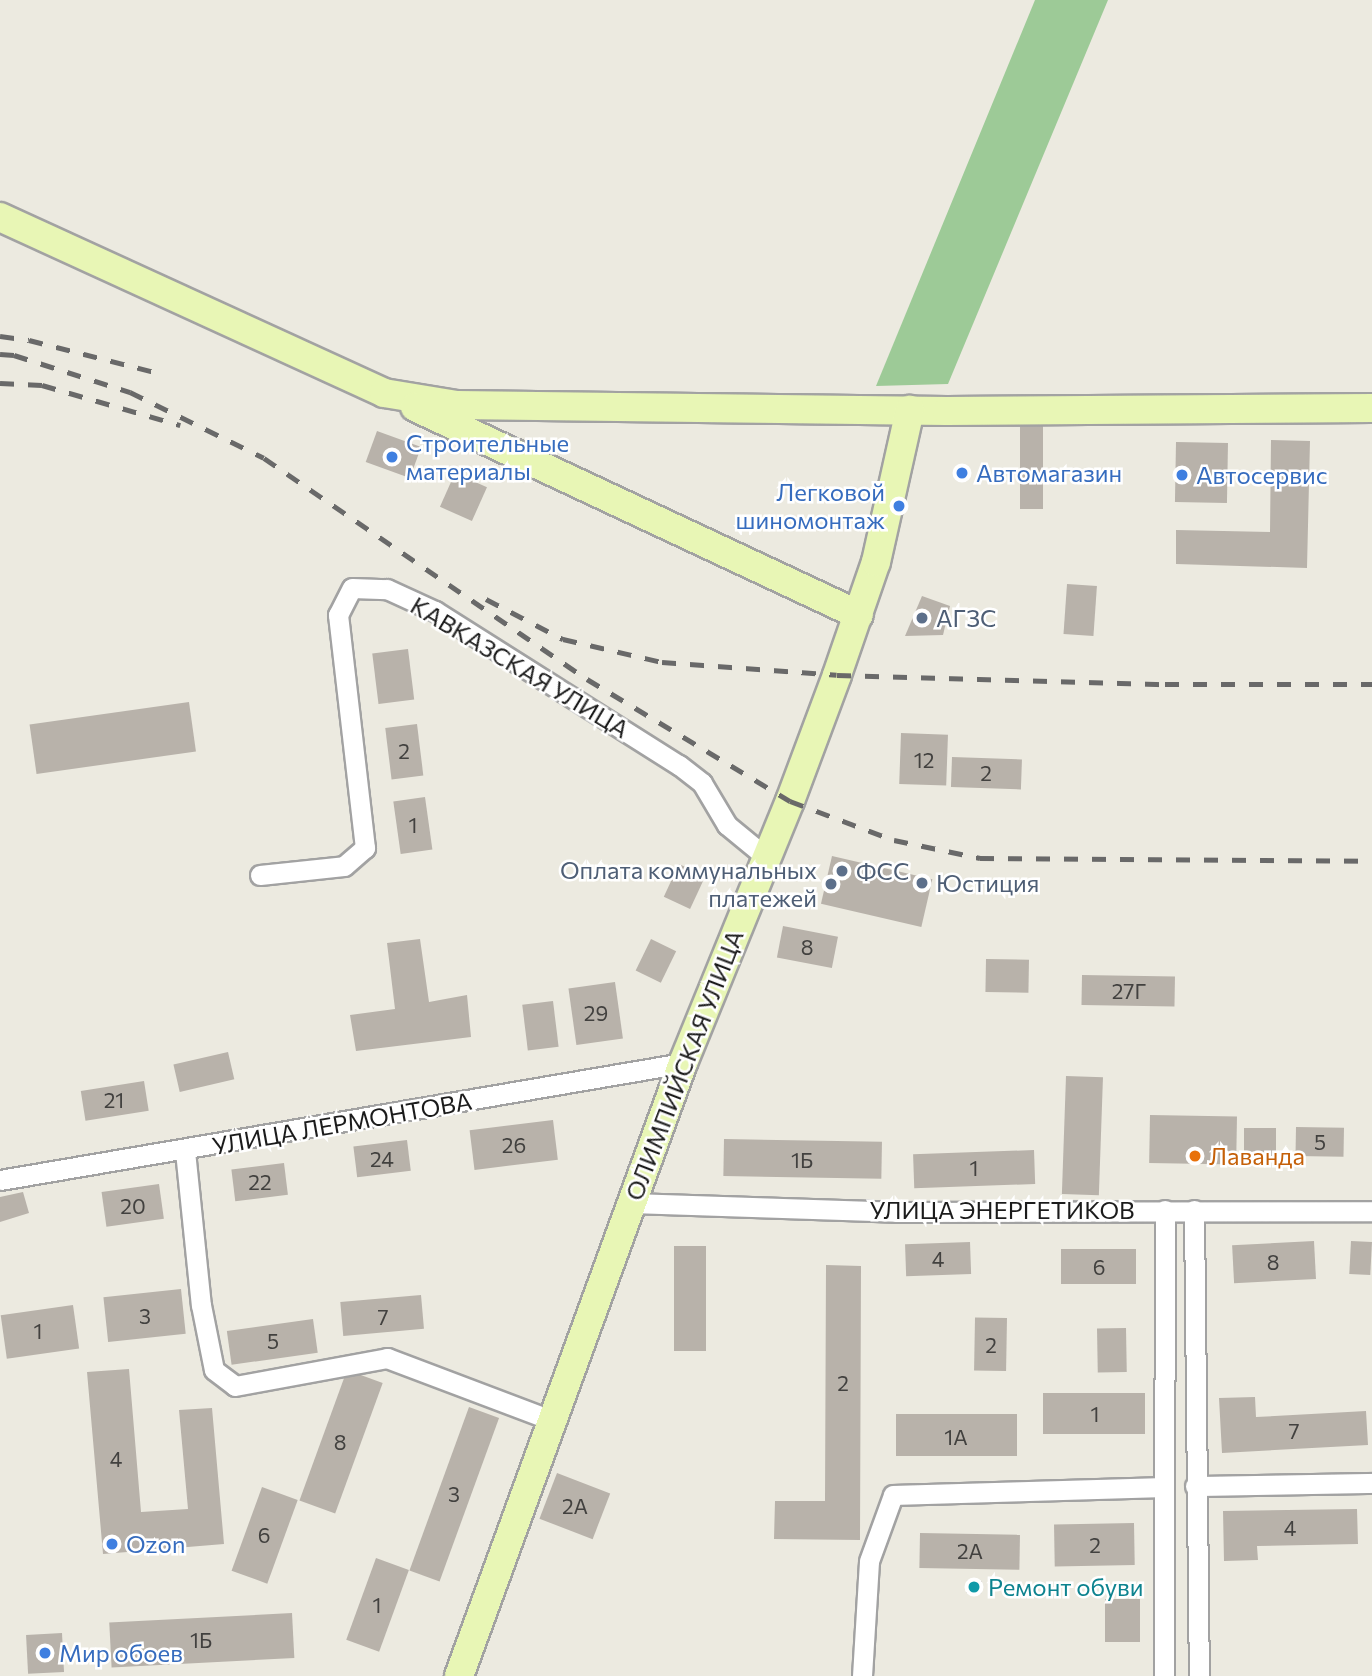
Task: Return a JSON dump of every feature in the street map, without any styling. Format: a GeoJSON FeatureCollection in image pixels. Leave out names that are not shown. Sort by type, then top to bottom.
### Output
{"type":"FeatureCollection","features":[{"type":"Feature","properties":{"kind":"street"},"geometry":{"type":"LineString","coordinates":[[0,217],[859,615]]}},
{"type":"Feature","properties":{"kind":"street"},"geometry":{"type":"LineString","coordinates":[[384,393],[457,405],[910,410],[1372,408]]}},
{"type":"Feature","properties":{"kind":"street","name":"ОЛИМПИЙСКАЯ УЛИЦА"},"geometry":{"type":"LineString","coordinates":[[459,1676],[683,1063],[859,615],[876,562],[910,410]]}},
{"type":"Feature","properties":{"kind":"street","name":"КАВКАЗСКАЯ УЛИЦА"},"geometry":{"type":"LineString","coordinates":[[260,875],[344,866],[365,848],[338,615],[352,588],[387,589],[435,611],[679,765],[702,783],[727,825],[766,857]]}},
{"type":"Feature","properties":{"kind":"street","name":"УЛИЦА ЛЕРМОНТОВА"},"geometry":{"type":"LineString","coordinates":[[0,1180],[185,1151],[683,1063]]}},
{"type":"Feature","properties":{"kind":"street"},"geometry":{"type":"LineString","coordinates":[[185,1151],[201,1305],[214,1370],[235,1386],[387,1358],[551,1420]]}},
{"type":"Feature","properties":{"kind":"street","name":"УЛИЦА ЭНЕРГЕТИКОВ"},"geometry":{"type":"LineString","coordinates":[[631,1203],[897,1212],[1372,1211]]}},
{"type":"Feature","properties":{"kind":"street"},"geometry":{"type":"LineString","coordinates":[[1164,1676],[1165,1210]]}},
{"type":"Feature","properties":{"kind":"street"},"geometry":{"type":"LineString","coordinates":[[1194,1210],[1199,1676]]}},
{"type":"Feature","properties":{"kind":"street"},"geometry":{"type":"LineString","coordinates":[[1195,1486],[1372,1483]]}},
{"type":"Feature","properties":{"kind":"street"},"geometry":{"type":"LineString","coordinates":[[862,1676],[869,1561],[893,1495],[1164,1487]]}},
{"type":"Feature","properties":{"kind":"green space"},"geometry":{"type":"Polygon","coordinates":[[[1035,0],[1108,0],[948,384],[876,386],[1035,0]]]}},
{"type":"Feature","properties":{"kind":"building"},"geometry":{"type":"Polygon","coordinates":[[[1020,426],[1043,426],[1043,509],[1020,509],[1020,426]]]}},
{"type":"Feature","properties":{"kind":"building"},"geometry":{"type":"Polygon","coordinates":[[[377,431],[421,447],[410,478],[366,462],[377,431]]]}},
{"type":"Feature","properties":{"kind":"building"},"geometry":{"type":"Polygon","coordinates":[[[1271,440],[1310,441],[1307,568],[1176,564],[1176,530],[1270,532],[1271,440]]]}},
{"type":"Feature","properties":{"kind":"building"},"geometry":{"type":"Polygon","coordinates":[[[1176,442],[1228,443],[1227,503],[1175,502],[1176,442]]]}},
{"type":"Feature","properties":{"kind":"building"},"geometry":{"type":"Polygon","coordinates":[[[455,473],[487,487],[472,521],[440,507],[455,473]]]}},
{"type":"Feature","properties":{"kind":"building"},"geometry":{"type":"Polygon","coordinates":[[[1067,584],[1097,586],[1093,636],[1064,634],[1067,584]]]}},
{"type":"Feature","properties":{"kind":"building"},"geometry":{"type":"Polygon","coordinates":[[[922,596],[950,606],[943,635],[905,636],[922,596]]]}},
{"type":"Feature","properties":{"kind":"building"},"geometry":{"type":"Polygon","coordinates":[[[408,649],[414,700],[378,704],[372,653],[408,649]]]}},
{"type":"Feature","properties":{"kind":"building"},"geometry":{"type":"Polygon","coordinates":[[[189,702],[196,752],[37,774],[30,724],[189,702]]]}},
{"type":"Feature","properties":{"kind":"building"},"geometry":{"type":"Polygon","coordinates":[[[417,724],[423,776],[392,780],[385,728],[417,724]]]}},
{"type":"Feature","properties":{"kind":"building"},"geometry":{"type":"Polygon","coordinates":[[[901,733],[948,735],[946,786],[899,784],[901,733]]]}},
{"type":"Feature","properties":{"kind":"building"},"geometry":{"type":"Polygon","coordinates":[[[952,757],[1022,759],[1021,789],[951,787],[952,757]]]}},
{"type":"Feature","properties":{"kind":"building"},"geometry":{"type":"Polygon","coordinates":[[[425,797],[432,849],[401,854],[393,801],[425,797]]]}},
{"type":"Feature","properties":{"kind":"building"},"geometry":{"type":"Polygon","coordinates":[[[832,856],[932,879],[921,927],[821,904],[832,856]]]}},
{"type":"Feature","properties":{"kind":"building"},"geometry":{"type":"Polygon","coordinates":[[[679,864],[705,876],[690,909],[664,897],[679,864]]]}},
{"type":"Feature","properties":{"kind":"building"},"geometry":{"type":"Polygon","coordinates":[[[783,926],[838,937],[832,968],[777,957],[783,926]]]}},
{"type":"Feature","properties":{"kind":"building"},"geometry":{"type":"Polygon","coordinates":[[[420,939],[429,1002],[467,995],[471,1037],[356,1051],[350,1015],[395,1009],[387,943],[420,939]]]}},
{"type":"Feature","properties":{"kind":"building"},"geometry":{"type":"Polygon","coordinates":[[[651,939],[676,951],[661,983],[636,970],[651,939]]]}},
{"type":"Feature","properties":{"kind":"building"},"geometry":{"type":"Polygon","coordinates":[[[986,959],[1029,960],[1028,993],[985,992],[986,959]]]}},
{"type":"Feature","properties":{"kind":"building"},"geometry":{"type":"Polygon","coordinates":[[[1082,975],[1175,977],[1174,1007],[1081,1005],[1082,975]]]}},
{"type":"Feature","properties":{"kind":"building"},"geometry":{"type":"Polygon","coordinates":[[[615,982],[623,1038],[576,1045],[568,989],[615,982]]]}},
{"type":"Feature","properties":{"kind":"building"},"geometry":{"type":"Polygon","coordinates":[[[553,1001],[559,1047],[528,1050],[522,1005],[553,1001]]]}},
{"type":"Feature","properties":{"kind":"building"},"geometry":{"type":"Polygon","coordinates":[[[228,1052],[234,1079],[180,1092],[173,1065],[228,1052]]]}},
{"type":"Feature","properties":{"kind":"building"},"geometry":{"type":"Polygon","coordinates":[[[1066,1076],[1103,1077],[1099,1195],[1062,1194],[1066,1076]]]}},
{"type":"Feature","properties":{"kind":"building"},"geometry":{"type":"Polygon","coordinates":[[[144,1081],[149,1111],[85,1121],[81,1091],[144,1081]]]}},
{"type":"Feature","properties":{"kind":"building"},"geometry":{"type":"Polygon","coordinates":[[[1150,1115],[1237,1117],[1236,1165],[1149,1163],[1150,1115]]]}},
{"type":"Feature","properties":{"kind":"building"},"geometry":{"type":"Polygon","coordinates":[[[553,1120],[558,1160],[475,1170],[470,1130],[553,1120]]]}},
{"type":"Feature","properties":{"kind":"building"},"geometry":{"type":"Polygon","coordinates":[[[1296,1127],[1344,1128],[1343,1157],[1295,1156],[1296,1127]]]}},
{"type":"Feature","properties":{"kind":"building"},"geometry":{"type":"Polygon","coordinates":[[[1244,1128],[1276,1128],[1276,1160],[1244,1160],[1244,1128]]]}},
{"type":"Feature","properties":{"kind":"building"},"geometry":{"type":"Polygon","coordinates":[[[724,1139],[882,1142],[881,1179],[723,1176],[724,1139]]]}},
{"type":"Feature","properties":{"kind":"building"},"geometry":{"type":"Polygon","coordinates":[[[407,1140],[411,1171],[357,1177],[353,1147],[407,1140]]]}},
{"type":"Feature","properties":{"kind":"building"},"geometry":{"type":"Polygon","coordinates":[[[1034,1150],[1035,1184],[914,1188],[913,1154],[1034,1150]]]}},
{"type":"Feature","properties":{"kind":"building"},"geometry":{"type":"Polygon","coordinates":[[[284,1163],[288,1195],[235,1201],[231,1169],[284,1163]]]}},
{"type":"Feature","properties":{"kind":"building"},"geometry":{"type":"Polygon","coordinates":[[[159,1184],[164,1219],[106,1227],[102,1192],[159,1184]]]}},
{"type":"Feature","properties":{"kind":"building"},"geometry":{"type":"Polygon","coordinates":[[[23,1192],[29,1213],[0,1222],[0,1197],[23,1192]]]}},
{"type":"Feature","properties":{"kind":"building"},"geometry":{"type":"Polygon","coordinates":[[[1314,1241],[1316,1279],[1234,1283],[1232,1245],[1314,1241]]]}},
{"type":"Feature","properties":{"kind":"building"},"geometry":{"type":"Polygon","coordinates":[[[1351,1241],[1372,1242],[1370,1275],[1349,1274],[1351,1241]]]}},
{"type":"Feature","properties":{"kind":"building"},"geometry":{"type":"Polygon","coordinates":[[[970,1242],[971,1274],[906,1276],[905,1244],[970,1242]]]}},
{"type":"Feature","properties":{"kind":"building"},"geometry":{"type":"Polygon","coordinates":[[[674,1246],[706,1246],[706,1351],[674,1351],[674,1246]]]}},
{"type":"Feature","properties":{"kind":"building"},"geometry":{"type":"Polygon","coordinates":[[[1061,1249],[1136,1249],[1136,1284],[1061,1284],[1061,1249]]]}},
{"type":"Feature","properties":{"kind":"building"},"geometry":{"type":"Polygon","coordinates":[[[826,1265],[861,1266],[860,1540],[774,1539],[775,1501],[825,1501],[826,1265]]]}},
{"type":"Feature","properties":{"kind":"building"},"geometry":{"type":"Polygon","coordinates":[[[181,1289],[186,1334],[108,1342],[103,1297],[181,1289]]]}},
{"type":"Feature","properties":{"kind":"building"},"geometry":{"type":"Polygon","coordinates":[[[421,1295],[424,1329],[343,1336],[340,1302],[421,1295]]]}},
{"type":"Feature","properties":{"kind":"building"},"geometry":{"type":"Polygon","coordinates":[[[73,1305],[79,1349],[7,1359],[1,1315],[73,1305]]]}},
{"type":"Feature","properties":{"kind":"building"},"geometry":{"type":"Polygon","coordinates":[[[975,1317],[1007,1318],[1006,1371],[974,1370],[975,1317]]]}},
{"type":"Feature","properties":{"kind":"building"},"geometry":{"type":"Polygon","coordinates":[[[313,1319],[318,1353],[232,1365],[227,1331],[313,1319]]]}},
{"type":"Feature","properties":{"kind":"building"},"geometry":{"type":"Polygon","coordinates":[[[1126,1328],[1127,1372],[1098,1372],[1097,1329],[1126,1328]]]}},
{"type":"Feature","properties":{"kind":"building"},"geometry":{"type":"Polygon","coordinates":[[[129,1369],[141,1512],[188,1509],[179,1410],[212,1408],[224,1544],[103,1554],[87,1372],[129,1369]]]}},
{"type":"Feature","properties":{"kind":"building"},"geometry":{"type":"Polygon","coordinates":[[[347,1370],[383,1383],[335,1514],[299,1501],[347,1370]]]}},
{"type":"Feature","properties":{"kind":"building"},"geometry":{"type":"Polygon","coordinates":[[[1043,1393],[1145,1393],[1145,1434],[1043,1434],[1043,1393]]]}},
{"type":"Feature","properties":{"kind":"building"},"geometry":{"type":"Polygon","coordinates":[[[1255,1397],[1256,1417],[1366,1411],[1368,1445],[1222,1453],[1219,1398],[1255,1397]]]}},
{"type":"Feature","properties":{"kind":"building"},"geometry":{"type":"Polygon","coordinates":[[[469,1407],[499,1418],[440,1581],[409,1571],[469,1407]]]}},
{"type":"Feature","properties":{"kind":"building"},"geometry":{"type":"Polygon","coordinates":[[[896,1414],[1017,1414],[1017,1456],[896,1456],[896,1414]]]}},
{"type":"Feature","properties":{"kind":"building"},"geometry":{"type":"Polygon","coordinates":[[[557,1473],[610,1493],[593,1539],[539,1519],[557,1473]]]}},
{"type":"Feature","properties":{"kind":"building"},"geometry":{"type":"Polygon","coordinates":[[[262,1487],[298,1500],[267,1584],[232,1571],[262,1487]]]}},
{"type":"Feature","properties":{"kind":"building"},"geometry":{"type":"Polygon","coordinates":[[[1357,1509],[1358,1544],[1257,1546],[1258,1560],[1224,1561],[1223,1511],[1357,1509]]]}},
{"type":"Feature","properties":{"kind":"building"},"geometry":{"type":"Polygon","coordinates":[[[1134,1523],[1135,1565],[1055,1566],[1054,1524],[1134,1523]]]}},
{"type":"Feature","properties":{"kind":"building"},"geometry":{"type":"Polygon","coordinates":[[[920,1533],[1020,1535],[1019,1570],[919,1568],[920,1533]]]}},
{"type":"Feature","properties":{"kind":"building"},"geometry":{"type":"Polygon","coordinates":[[[376,1558],[409,1570],[379,1652],[346,1640],[376,1558]]]}},
{"type":"Feature","properties":{"kind":"building","name":"Ремонт обуви"},"geometry":{"type":"Polygon","coordinates":[[[967,1580],[982,1581],[981,1594],[966,1593],[967,1580]]]}},
{"type":"Feature","properties":{"kind":"building"},"geometry":{"type":"Polygon","coordinates":[[[1105,1599],[1140,1599],[1140,1642],[1105,1642],[1105,1599]]]}},
{"type":"Feature","properties":{"kind":"building"},"geometry":{"type":"Polygon","coordinates":[[[292,1613],[294,1658],[112,1668],[109,1623],[292,1613]]]}},
{"type":"Feature","properties":{"kind":"building","name":"Мир обоев"},"geometry":{"type":"Polygon","coordinates":[[[62,1633],[64,1672],[28,1674],[26,1635],[62,1633]]]}},
{"type":"Feature","properties":{"kind":"railway"},"geometry":{"type":"LineString","coordinates":[[0,336],[29,340],[155,372]]}},
{"type":"Feature","properties":{"kind":"railway"},"geometry":{"type":"LineString","coordinates":[[0,354],[14,355],[130,392],[264,458],[587,679],[790,801],[894,840],[980,858],[1372,861]]}},
{"type":"Feature","properties":{"kind":"railway"},"geometry":{"type":"LineString","coordinates":[[0,383],[42,385],[180,425]]}},
{"type":"Feature","properties":{"kind":"railway"},"geometry":{"type":"LineString","coordinates":[[486,599],[563,639],[662,662],[837,675],[1165,684],[1372,684]]}},
{"type":"Feature","properties":{"kind":"place","name":"Строительные материалы"},"geometry":{"type":"Point","coordinates":[392,457]}},
{"type":"Feature","properties":{"kind":"place","name":"Автомагазин"},"geometry":{"type":"Point","coordinates":[962,473]}},
{"type":"Feature","properties":{"kind":"place","name":"Автосервис"},"geometry":{"type":"Point","coordinates":[1182,475]}},
{"type":"Feature","properties":{"kind":"place","name":"Легковой шиномонтаж"},"geometry":{"type":"Point","coordinates":[899,506]}},
{"type":"Feature","properties":{"kind":"place","name":"АГЗС"},"geometry":{"type":"Point","coordinates":[922,618]}},
{"type":"Feature","properties":{"kind":"place","name":"ФСС"},"geometry":{"type":"Point","coordinates":[842,871]}},
{"type":"Feature","properties":{"kind":"place","name":"Юстиция"},"geometry":{"type":"Point","coordinates":[922,883]}},
{"type":"Feature","properties":{"kind":"place","name":"Оплата коммунальных платежей"},"geometry":{"type":"Point","coordinates":[831,884]}},
{"type":"Feature","properties":{"kind":"place","name":"Лаванда"},"geometry":{"type":"Point","coordinates":[1195,1156]}},
{"type":"Feature","properties":{"kind":"place","name":"Ozon"},"geometry":{"type":"Point","coordinates":[112,1544]}},
{"type":"Feature","properties":{"kind":"place","name":"Ремонт обуви"},"geometry":{"type":"Point","coordinates":[974,1587]}},
{"type":"Feature","properties":{"kind":"place","name":"Мир обоев"},"geometry":{"type":"Point","coordinates":[45,1653]}}]}
